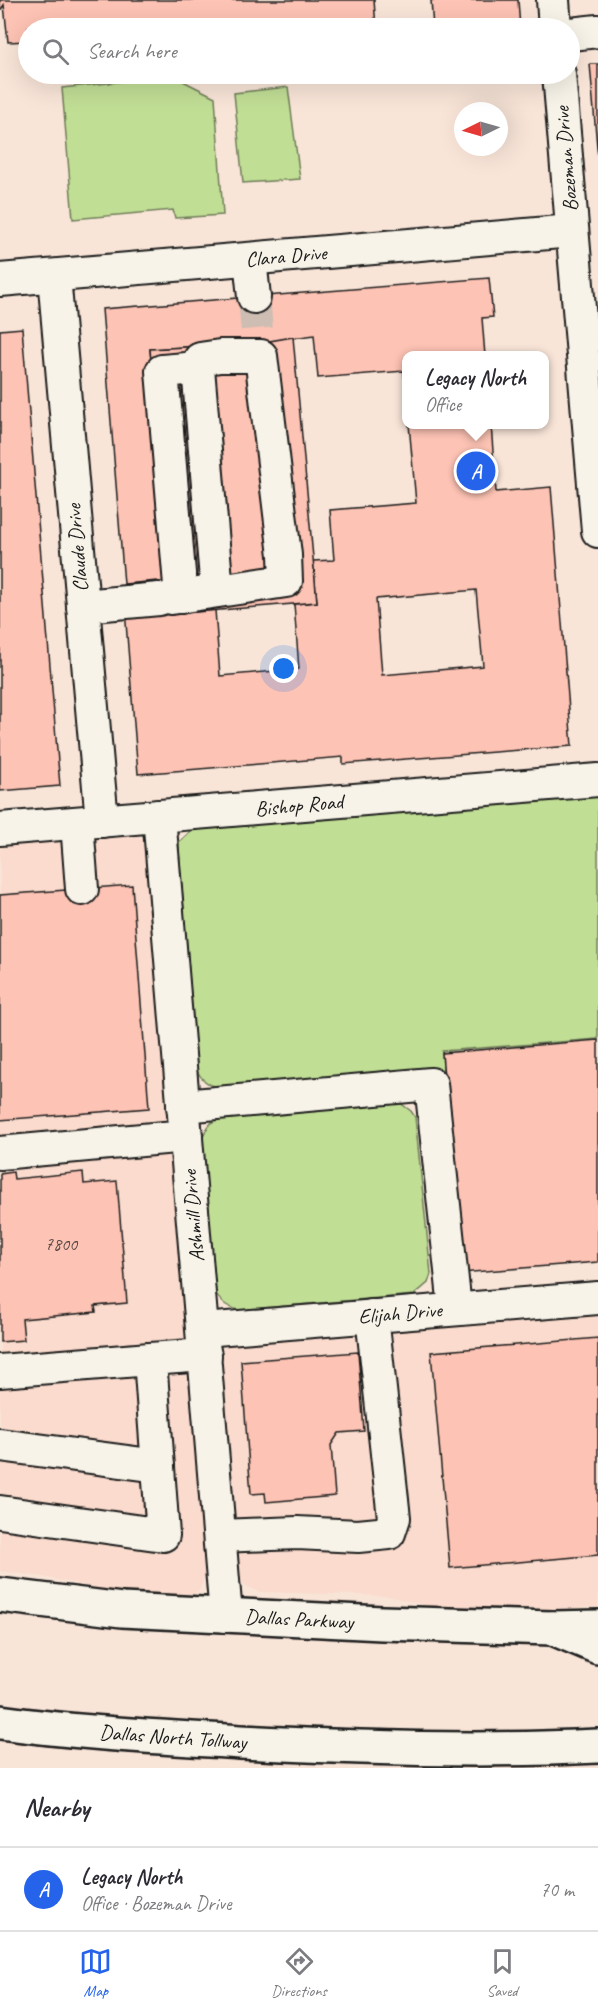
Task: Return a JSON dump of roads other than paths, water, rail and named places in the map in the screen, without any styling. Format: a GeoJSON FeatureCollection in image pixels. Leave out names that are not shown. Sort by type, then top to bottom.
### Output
{"type":"FeatureCollection","features":[{"type":"Feature","properties":{"kind":"main road","name":"Dallas Parkway"},"geometry":{"type":"LineString","coordinates":[[0,1594],[122,1610],[226,1616],[553,1628],[598,1627]]}},
{"type":"Feature","properties":{"kind":"main road"},"geometry":{"type":"LineString","coordinates":[[553,1628],[598,1647]]}},
{"type":"Feature","properties":{"kind":"main road","name":"Dallas North Tollway"},"geometry":{"type":"LineString","coordinates":[[0,1722],[120,1735],[363,1747],[598,1746]]}},
{"type":"Feature","properties":{"kind":"street"},"geometry":{"type":"LineString","coordinates":[[553,0],[554,18]]}},
{"type":"Feature","properties":{"kind":"street"},"geometry":{"type":"LineString","coordinates":[[580,33],[598,31]]}},
{"type":"Feature","properties":{"kind":"street","name":"Bozeman Drive"},"geometry":{"type":"LineString","coordinates":[[560,84],[595,459],[598,531]]}},
{"type":"Feature","properties":{"kind":"street","name":"Clara Drive"},"geometry":{"type":"LineString","coordinates":[[0,280],[572,231]]}},
{"type":"Feature","properties":{"kind":"street"},"geometry":{"type":"LineString","coordinates":[[250,259],[254,297]]}},
{"type":"Feature","properties":{"kind":"street","name":"Claude Drive"},"geometry":{"type":"LineString","coordinates":[[54,276],[82,606],[89,822],[82,889]]}},
{"type":"Feature","properties":{"kind":"street"},"geometry":{"type":"LineString","coordinates":[[82,606],[170,598],[217,591],[286,580],[285,555],[260,350],[200,359],[198,368],[217,591]]}},
{"type":"Feature","properties":{"kind":"street"},"geometry":{"type":"LineString","coordinates":[[170,598],[162,371],[198,368]]}},
{"type":"Feature","properties":{"kind":"street","name":"Bishop Road"},"geometry":{"type":"LineString","coordinates":[[0,829],[598,780]]}},
{"type":"Feature","properties":{"kind":"street","name":"Ashmill Drive"},"geometry":{"type":"LineString","coordinates":[[159,816],[226,1616]]}},
{"type":"Feature","properties":{"kind":"street"},"geometry":{"type":"LineString","coordinates":[[0,1153],[185,1121],[431,1084],[455,1308]]}},
{"type":"Feature","properties":{"kind":"street","name":"Elijah Drive"},"geometry":{"type":"LineString","coordinates":[[0,1371],[150,1359],[204,1343],[372,1316],[598,1298]]}},
{"type":"Feature","properties":{"kind":"street"},"geometry":{"type":"LineString","coordinates":[[220,1536],[297,1533],[358,1536],[389,1533],[393,1518],[372,1316]]}},
{"type":"Feature","properties":{"kind":"street"},"geometry":{"type":"LineString","coordinates":[[0,1512],[162,1535],[150,1359]]}},
{"type":"Feature","properties":{"kind":"street"},"geometry":{"type":"LineString","coordinates":[[0,1445],[158,1466]]}},
{"type":"Feature","properties":{"kind":"tunnel"},"geometry":{"type":"LineString","coordinates":[[254,297],[258,343]]}},
{"type":"Feature","properties":{"kind":"place","name":"Legacy North"},"geometry":{"type":"Point","coordinates":[476,471]}}]}
